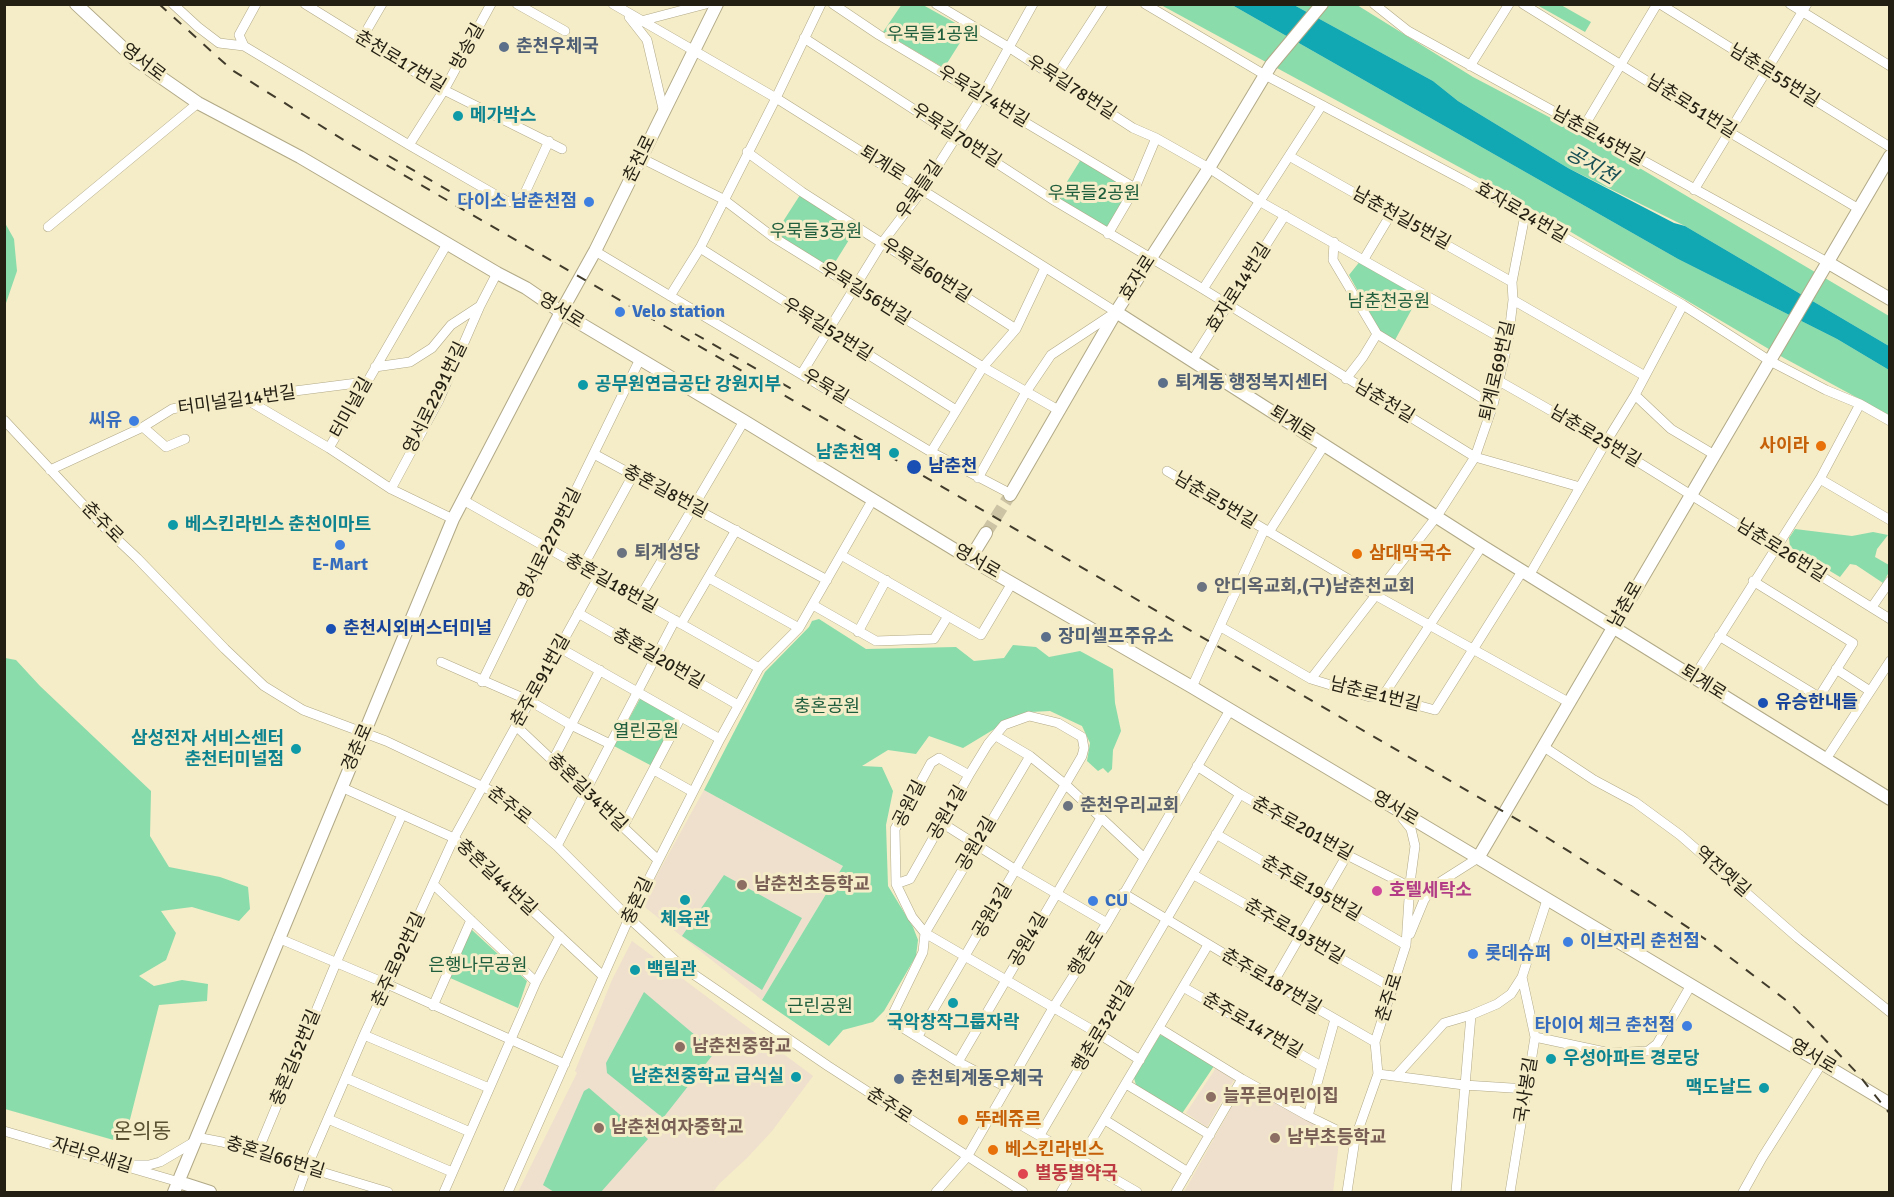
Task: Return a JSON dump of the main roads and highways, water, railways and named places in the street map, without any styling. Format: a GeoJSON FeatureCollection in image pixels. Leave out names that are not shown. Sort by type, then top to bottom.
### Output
{"type":"FeatureCollection","features":[{"type":"Feature","properties":{"kind":"water"},"geometry":{"type":"Polygon","coordinates":[[[1232,5],[1294,5],[1433,81],[1458,101],[1568,168],[1674,223],[1685,226],[1889,346],[1889,370],[1837,339],[1678,259],[1232,5]]]}},
{"type":"Feature","properties":{"kind":"tunnel"},"geometry":{"type":"LineString","coordinates":[[986,533],[1010,495]]}},
{"type":"Feature","properties":{"kind":"railway"},"geometry":{"type":"LineString","coordinates":[[159,4],[232,70],[350,144],[1530,827],[1653,904],[1711,943],[1791,1004],[1858,1074],[1890,1114]]}},
{"type":"Feature","properties":{"kind":"railway"},"geometry":{"type":"LineString","coordinates":[[389,156],[475,206]]}},
{"type":"Feature","properties":{"kind":"railway"},"geometry":{"type":"LineString","coordinates":[[695,334],[797,392]]}},
{"type":"Feature","properties":{"kind":"place","name":"춘천우체국"},"geometry":{"type":"Point","coordinates":[504,47]}},
{"type":"Feature","properties":{"kind":"place","name":"메가박스"},"geometry":{"type":"Point","coordinates":[458,116]}},
{"type":"Feature","properties":{"kind":"place","name":"다이소 남춘천점"},"geometry":{"type":"Point","coordinates":[589,202]}},
{"type":"Feature","properties":{"kind":"place","name":"Velo station"},"geometry":{"type":"Point","coordinates":[620,312]}},
{"type":"Feature","properties":{"kind":"place","name":"퇴계동 행정복지센터"},"geometry":{"type":"Point","coordinates":[1163,383]}},
{"type":"Feature","properties":{"kind":"place","name":"공무원연금공단 강원지부"},"geometry":{"type":"Point","coordinates":[583,385]}},
{"type":"Feature","properties":{"kind":"place","name":"씨유"},"geometry":{"type":"Point","coordinates":[134,421]}},
{"type":"Feature","properties":{"kind":"place","name":"사이라"},"geometry":{"type":"Point","coordinates":[1821,446]}},
{"type":"Feature","properties":{"kind":"place","name":"남춘천역"},"geometry":{"type":"Point","coordinates":[894,453]}},
{"type":"Feature","properties":{"kind":"place","name":"남춘천"},"geometry":{"type":"Point","coordinates":[914,467]}},
{"type":"Feature","properties":{"kind":"place","name":"베스킨라빈스 춘천이마트"},"geometry":{"type":"Point","coordinates":[173,525]}},
{"type":"Feature","properties":{"kind":"place","name":"E-Mart"},"geometry":{"type":"Point","coordinates":[340,545]}},
{"type":"Feature","properties":{"kind":"place","name":"퇴계성당"},"geometry":{"type":"Point","coordinates":[622,553]}},
{"type":"Feature","properties":{"kind":"place","name":"삼대막국수"},"geometry":{"type":"Point","coordinates":[1357,554]}},
{"type":"Feature","properties":{"kind":"place","name":"안디옥교회,(구)남춘천교회"},"geometry":{"type":"Point","coordinates":[1202,587]}},
{"type":"Feature","properties":{"kind":"place","name":"춘천시외버스터미널"},"geometry":{"type":"Point","coordinates":[331,629]}},
{"type":"Feature","properties":{"kind":"place","name":"장미셀프주유소"},"geometry":{"type":"Point","coordinates":[1046,637]}},
{"type":"Feature","properties":{"kind":"place","name":"유승한내들"},"geometry":{"type":"Point","coordinates":[1763,703]}},
{"type":"Feature","properties":{"kind":"place","name":"삼성전자 서비스센터 춘천터미널점"},"geometry":{"type":"Point","coordinates":[296,749]}},
{"type":"Feature","properties":{"kind":"place","name":"춘천우리교회"},"geometry":{"type":"Point","coordinates":[1068,806]}},
{"type":"Feature","properties":{"kind":"place","name":"남춘천초등학교"},"geometry":{"type":"Point","coordinates":[742,885]}},
{"type":"Feature","properties":{"kind":"place","name":"호텔세탁소"},"geometry":{"type":"Point","coordinates":[1377,891]}},
{"type":"Feature","properties":{"kind":"place","name":"체육관"},"geometry":{"type":"Point","coordinates":[685,900]}},
{"type":"Feature","properties":{"kind":"place","name":"CU"},"geometry":{"type":"Point","coordinates":[1093,901]}},
{"type":"Feature","properties":{"kind":"place","name":"이브자리 춘천점"},"geometry":{"type":"Point","coordinates":[1568,942]}},
{"type":"Feature","properties":{"kind":"place","name":"롯데슈퍼"},"geometry":{"type":"Point","coordinates":[1473,954]}},
{"type":"Feature","properties":{"kind":"place","name":"백림관"},"geometry":{"type":"Point","coordinates":[635,970]}},
{"type":"Feature","properties":{"kind":"place","name":"국악창작그룹자락"},"geometry":{"type":"Point","coordinates":[953,1003]}},
{"type":"Feature","properties":{"kind":"place","name":"타이어 체크 춘천점"},"geometry":{"type":"Point","coordinates":[1687,1026]}},
{"type":"Feature","properties":{"kind":"place","name":"남춘천중학교"},"geometry":{"type":"Point","coordinates":[680,1047]}},
{"type":"Feature","properties":{"kind":"place","name":"우성아파트 경로당"},"geometry":{"type":"Point","coordinates":[1551,1059]}},
{"type":"Feature","properties":{"kind":"place","name":"남춘천중학교 급식실"},"geometry":{"type":"Point","coordinates":[796,1077]}},
{"type":"Feature","properties":{"kind":"place","name":"춘천퇴계동우체국"},"geometry":{"type":"Point","coordinates":[899,1079]}},
{"type":"Feature","properties":{"kind":"place","name":"맥도날드"},"geometry":{"type":"Point","coordinates":[1764,1088]}},
{"type":"Feature","properties":{"kind":"place","name":"늘푸른어린이집"},"geometry":{"type":"Point","coordinates":[1211,1097]}},
{"type":"Feature","properties":{"kind":"place","name":"뚜레쥬르"},"geometry":{"type":"Point","coordinates":[963,1120]}},
{"type":"Feature","properties":{"kind":"place","name":"남춘천여자중학교"},"geometry":{"type":"Point","coordinates":[599,1128]}},
{"type":"Feature","properties":{"kind":"place","name":"남부초등학교"},"geometry":{"type":"Point","coordinates":[1275,1138]}},
{"type":"Feature","properties":{"kind":"place","name":"베스킨라빈스"},"geometry":{"type":"Point","coordinates":[993,1150]}},
{"type":"Feature","properties":{"kind":"place","name":"별동별약국"},"geometry":{"type":"Point","coordinates":[1023,1174]}},
{"type":"Feature","properties":{"kind":"district","name":"온의동"},"geometry":{"type":"Point","coordinates":[142,1132]}},
{"type":"Feature","properties":{"kind":"park label","name":"우묵들1공원"},"geometry":{"type":"Point","coordinates":[933,35]}},
{"type":"Feature","properties":{"kind":"park label","name":"우묵들2공원"},"geometry":{"type":"Point","coordinates":[1094,194]}},
{"type":"Feature","properties":{"kind":"park label","name":"우묵들3공원"},"geometry":{"type":"Point","coordinates":[816,232]}},
{"type":"Feature","properties":{"kind":"park label","name":"남춘천공원"},"geometry":{"type":"Point","coordinates":[1389,302]}},
{"type":"Feature","properties":{"kind":"park label","name":"충혼공원"},"geometry":{"type":"Point","coordinates":[827,707]}},
{"type":"Feature","properties":{"kind":"park label","name":"열린공원"},"geometry":{"type":"Point","coordinates":[646,732]}},
{"type":"Feature","properties":{"kind":"park label","name":"은행나무공원"},"geometry":{"type":"Point","coordinates":[478,966]}},
{"type":"Feature","properties":{"kind":"park label","name":"근린공원"},"geometry":{"type":"Point","coordinates":[820,1007]}},
{"type":"Feature","properties":{"kind":"water label","name":"공지천"},"geometry":{"type":"Point","coordinates":[1591,166]}}]}
